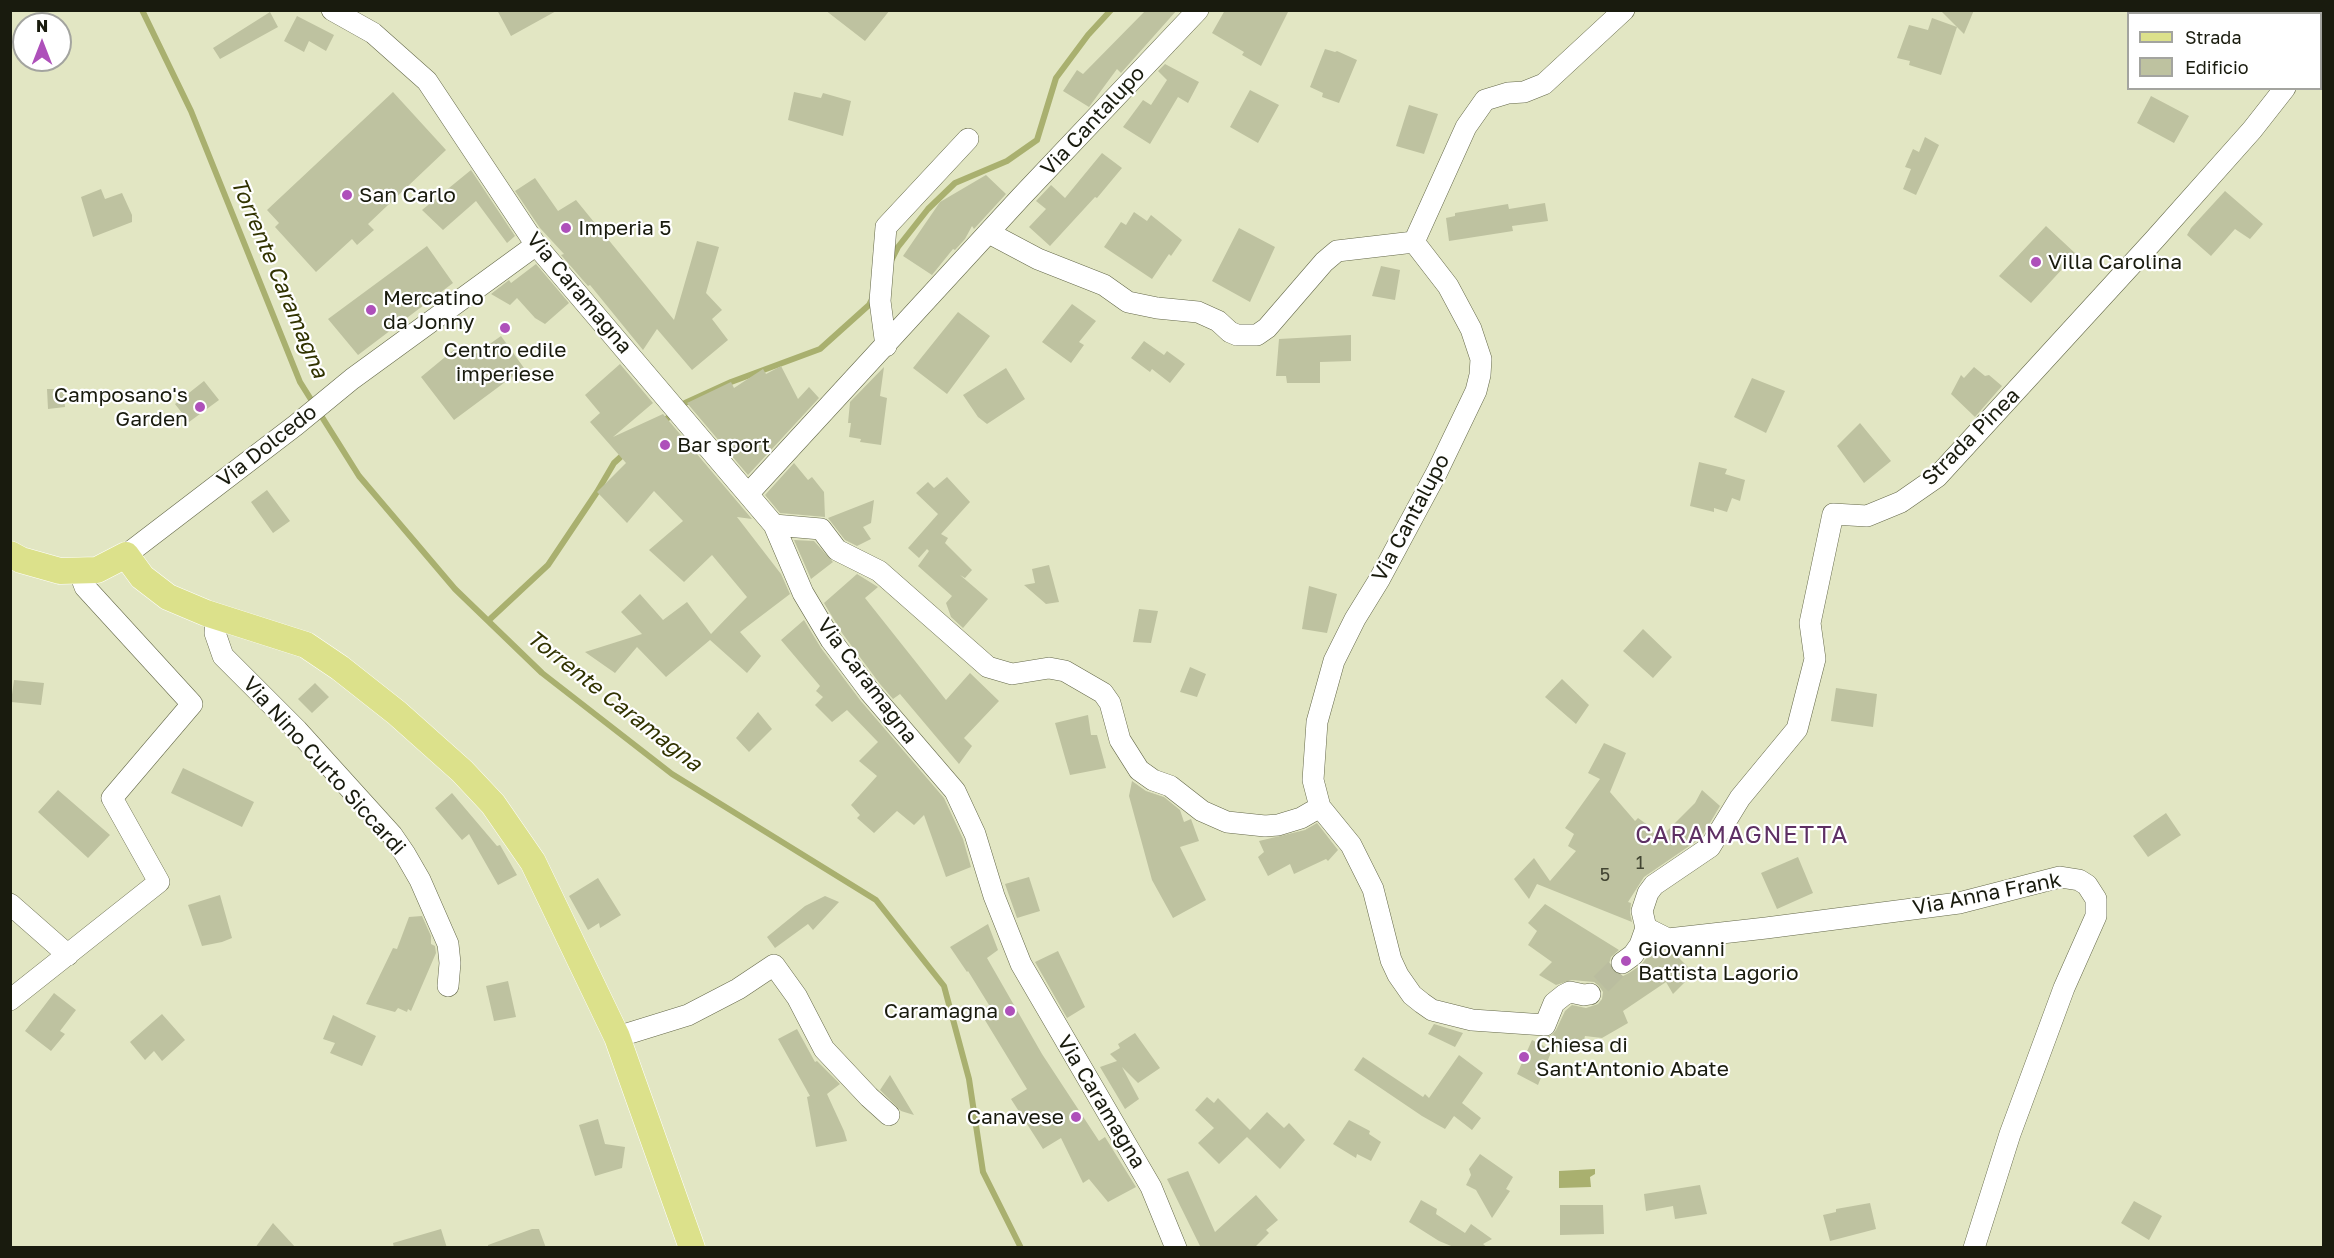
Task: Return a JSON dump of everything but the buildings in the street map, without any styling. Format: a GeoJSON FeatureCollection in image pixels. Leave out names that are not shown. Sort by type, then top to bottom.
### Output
{"type":"FeatureCollection","features":[{"type":"Feature","properties":{"kind":"main road","name":"Via Dolcedo"},"geometry":{"type":"LineString","coordinates":[[10,554],[21,560],[60,571],[97,570],[126,555]]}},
{"type":"Feature","properties":{"kind":"main road"},"geometry":{"type":"LineString","coordinates":[[126,555],[142,577],[168,597],[216,616],[306,645],[340,668],[398,713],[462,771],[493,804],[533,862],[617,1037],[692,1248]]}},
{"type":"Feature","properties":{"kind":"street","name":"Via Caramagna"},"geometry":{"type":"LineString","coordinates":[[332,10],[374,33],[427,81],[536,244],[774,525],[803,593],[831,640],[870,692],[955,791],[972,826],[994,896],[1021,964],[1151,1187],[1176,1248]]}},
{"type":"Feature","properties":{"kind":"street","name":"Via Cantalupo"},"geometry":{"type":"LineString","coordinates":[[748,494],[1198,10]]}},
{"type":"Feature","properties":{"kind":"street"},"geometry":{"type":"LineString","coordinates":[[989,233],[1038,259],[1104,285],[1128,302],[1157,309],[1198,312],[1218,321],[1230,332],[1243,336],[1257,335],[1268,328],[1324,262],[1337,251],[1414,242],[1466,127],[1485,99],[1508,93],[1524,92],[1544,84],[1623,10]]}},
{"type":"Feature","properties":{"kind":"street","name":"Strada Pinea"},"geometry":{"type":"LineString","coordinates":[[1646,928],[1642,911],[1648,893],[1654,885],[1710,847],[1740,798],[1797,729],[1815,659],[1810,623],[1833,514],[1867,516],[1900,502],[1937,477],[2147,248],[2252,130],[2283,90]]}},
{"type":"Feature","properties":{"kind":"street"},"geometry":{"type":"LineString","coordinates":[[886,346],[880,301],[886,227],[968,139]]}},
{"type":"Feature","properties":{"kind":"street","name":"Via Cantalupo"},"geometry":{"type":"LineString","coordinates":[[1320,807],[1313,780],[1314,751],[1322,701],[1334,661],[1437,472],[1476,391],[1480,375],[1481,359],[1471,329],[1448,286],[1414,242]]}},
{"type":"Feature","properties":{"kind":"street","name":"Via Dolcedo"},"geometry":{"type":"LineString","coordinates":[[126,555],[296,425],[352,379],[536,244]]}},
{"type":"Feature","properties":{"kind":"street"},"geometry":{"type":"LineString","coordinates":[[774,525],[821,529],[837,550],[879,571],[988,667],[1012,674],[1049,668],[1065,670],[1103,693],[1108,700],[1120,740],[1128,756],[1139,770],[1153,780],[1170,786],[1202,811],[1227,822],[1265,826],[1278,825],[1300,818],[1320,807],[1351,845],[1373,889],[1391,960],[1398,975],[1412,995],[1432,1010],[1472,1020],[1545,1025],[1554,1003],[1564,995],[1570,992],[1584,995],[1596,989]]}},
{"type":"Feature","properties":{"kind":"street"},"geometry":{"type":"LineString","coordinates":[[10,1000],[159,882],[112,798],[192,704],[85,587],[79,571]]}},
{"type":"Feature","properties":{"kind":"street","name":"Via Nino Curto Siccardi"},"geometry":{"type":"LineString","coordinates":[[216,616],[215,633],[223,656],[297,730],[392,835],[405,854],[420,880],[447,944],[450,963],[448,986]]}},
{"type":"Feature","properties":{"kind":"street","name":"Via Anna Frank"},"geometry":{"type":"LineString","coordinates":[[1646,928],[1668,939],[1679,938],[1959,903],[2060,878],[2079,880],[2087,885],[2096,899],[2096,916],[2064,987],[2017,1113],[1974,1248]]}},
{"type":"Feature","properties":{"kind":"street"},"geometry":{"type":"LineString","coordinates":[[10,904],[68,955]]}},
{"type":"Feature","properties":{"kind":"street"},"geometry":{"type":"LineString","coordinates":[[1622,963],[1640,945],[1646,928]]}},
{"type":"Feature","properties":{"kind":"street"},"geometry":{"type":"LineString","coordinates":[[617,1037],[688,1016],[774,966],[797,997],[824,1049],[889,1115]]}},
{"type":"Feature","properties":{"kind":"shaded area"},"geometry":{"type":"Polygon","coordinates":[[[1595,1169],[1595,1174],[1590,1177],[1591,1187],[1559,1188],[1559,1171],[1595,1169]]]}},
{"type":"Feature","properties":{"kind":"waterway","name":"Torrente Caramagna"},"geometry":{"type":"LineString","coordinates":[[142,10],[191,111],[300,382],[359,476],[455,589],[542,673],[672,774],[876,900],[944,986],[969,1079],[983,1172],[1021,1248]]}},
{"type":"Feature","properties":{"kind":"waterway"},"geometry":{"type":"LineString","coordinates":[[891,261],[898,247],[928,209],[955,183],[1007,161],[1037,140],[1056,78],[1088,35],[1111,10]]}},
{"type":"Feature","properties":{"kind":"waterway"},"geometry":{"type":"LineString","coordinates":[[662,423],[685,403],[731,382],[820,349],[869,305],[873,297]]}},
{"type":"Feature","properties":{"kind":"waterway"},"geometry":{"type":"LineString","coordinates":[[488,621],[548,565],[614,463],[626,452]]}},
{"type":"Feature","properties":{"kind":"tunnel"},"geometry":{"type":"LineString","coordinates":[[1601,984],[1622,963]]}},
{"type":"Feature","properties":{"kind":"place","name":"San Carlo"},"geometry":{"type":"Point","coordinates":[347,195]}},
{"type":"Feature","properties":{"kind":"place","name":"Imperia 5"},"geometry":{"type":"Point","coordinates":[566,228]}},
{"type":"Feature","properties":{"kind":"place","name":"Villa Carolina"},"geometry":{"type":"Point","coordinates":[2036,262]}},
{"type":"Feature","properties":{"kind":"place","name":"Mercatino da Jonny"},"geometry":{"type":"Point","coordinates":[371,310]}},
{"type":"Feature","properties":{"kind":"place","name":"Centro edile imperiese"},"geometry":{"type":"Point","coordinates":[505,328]}},
{"type":"Feature","properties":{"kind":"place","name":"Camposano's Garden"},"geometry":{"type":"Point","coordinates":[200,407]}},
{"type":"Feature","properties":{"kind":"place","name":"Bar sport"},"geometry":{"type":"Point","coordinates":[665,445]}},
{"type":"Feature","properties":{"kind":"place","name":"Giovanni Battista Lagorio"},"geometry":{"type":"Point","coordinates":[1626,961]}},
{"type":"Feature","properties":{"kind":"place","name":"Caramagna"},"geometry":{"type":"Point","coordinates":[1010,1011]}},
{"type":"Feature","properties":{"kind":"place","name":"Chiesa di Sant'Antonio Abate"},"geometry":{"type":"Point","coordinates":[1524,1057]}},
{"type":"Feature","properties":{"kind":"place","name":"Canavese"},"geometry":{"type":"Point","coordinates":[1076,1117]}},
{"type":"Feature","properties":{"kind":"district","name":"CARAMAGNETTA"},"geometry":{"type":"Point","coordinates":[1742,835]}}]}
